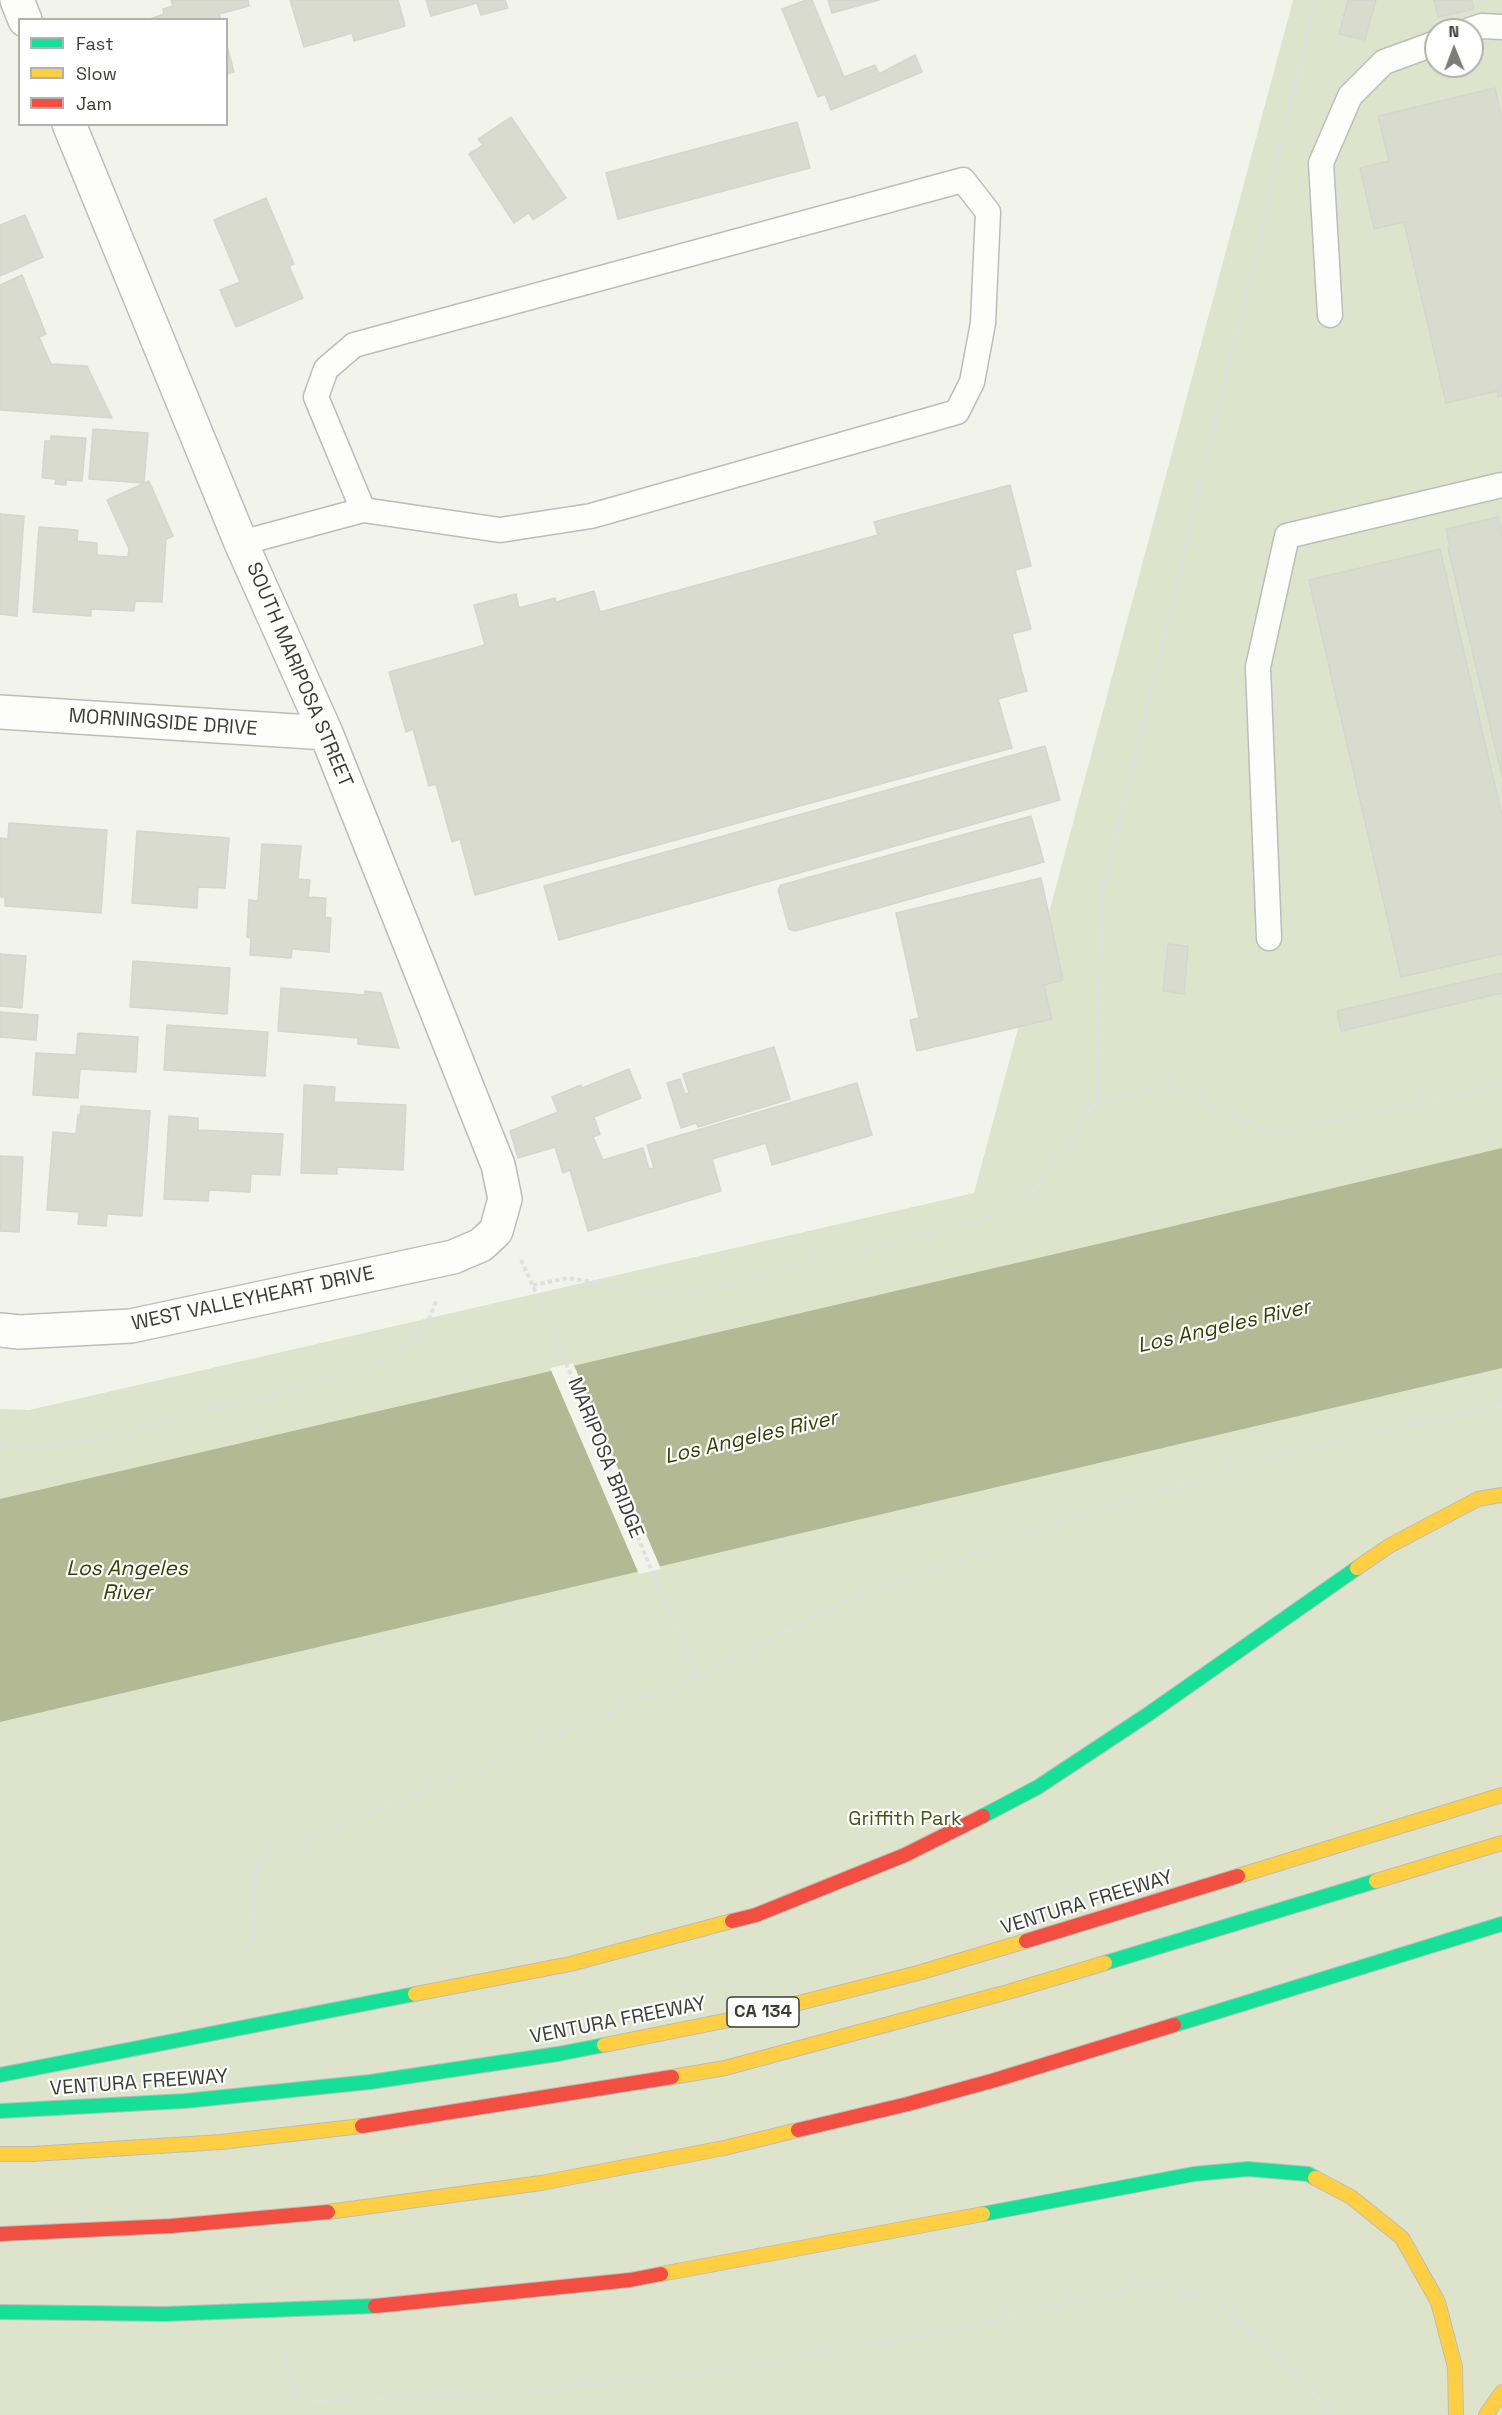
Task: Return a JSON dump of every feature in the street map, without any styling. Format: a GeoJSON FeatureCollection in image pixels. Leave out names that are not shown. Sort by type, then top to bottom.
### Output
{"type":"FeatureCollection","features":[{"type":"Feature","properties":{"kind":"main road"},"geometry":{"type":"LineString","coordinates":[[0,2075],[570,1964],[756,1915],[915,1850],[1038,1787],[1147,1715],[1389,1546],[1478,1499],[1502,1495]]}},
{"type":"Feature","properties":{"kind":"main road","name":"VENTURA FREEWAY"},"geometry":{"type":"LineString","coordinates":[[0,2111],[185,2101],[370,2082],[558,2054],[717,2022],[929,1970],[1096,1921],[1502,1795]]}},
{"type":"Feature","properties":{"kind":"main road"},"geometry":{"type":"LineString","coordinates":[[0,2154],[221,2142],[374,2125],[725,2068],[1008,1992],[1502,1843]]}},
{"type":"Feature","properties":{"kind":"main road"},"geometry":{"type":"LineString","coordinates":[[0,2234],[171,2226],[360,2209],[541,2183],[724,2148],[885,2110],[995,2080],[1502,1924]]}},
{"type":"Feature","properties":{"kind":"main road"},"geometry":{"type":"LineString","coordinates":[[0,2312],[165,2314],[412,2304],[630,2280],[1194,2174],[1248,2169],[1308,2174],[1351,2197],[1402,2238],[1438,2302],[1455,2367],[1456,2415]]}},
{"type":"Feature","properties":{"kind":"main road"},"geometry":{"type":"LineString","coordinates":[[1486,2415],[1502,2392]]}},
{"type":"Feature","properties":{"kind":"street"},"geometry":{"type":"LineString","coordinates":[[17,0],[24,18]]}},
{"type":"Feature","properties":{"kind":"street","name":"SOUTH MARIPOSA STREET"},"geometry":{"type":"LineString","coordinates":[[70,126],[241,543],[326,733],[498,1165],[505,1199],[496,1231]]}},
{"type":"Feature","properties":{"kind":"street","name":"MORNINGSIDE DRIVE"},"geometry":{"type":"LineString","coordinates":[[0,712],[326,733]]}},
{"type":"Feature","properties":{"kind":"street","name":"WEST VALLEYHEART DRIVE"},"geometry":{"type":"LineString","coordinates":[[0,1330],[19,1332],[131,1326],[453,1257],[481,1245],[496,1231]]}},
{"type":"Feature","properties":{"kind":"lane"},"geometry":{"type":"LineString","coordinates":[[1484,26],[1502,27]]}},
{"type":"Feature","properties":{"kind":"lane"},"geometry":{"type":"LineString","coordinates":[[1330,315],[1321,163],[1350,96],[1384,62],[1424,47]]}},
{"type":"Feature","properties":{"kind":"lane"},"geometry":{"type":"LineString","coordinates":[[241,543],[363,510],[500,530],[591,516],[957,412],[972,382],[983,323],[988,212],[963,180],[354,345],[326,369],[316,398],[363,510]]}},
{"type":"Feature","properties":{"kind":"lane"},"geometry":{"type":"LineString","coordinates":[[1269,938],[1257,667],[1287,536],[1502,485]]}},
{"type":"Feature","properties":{"kind":"path"},"geometry":{"type":"LineString","coordinates":[[533,1285],[568,1278],[683,1296],[990,1217],[1034,1192],[1097,1101],[1097,999],[1103,892],[1316,0]]}},
{"type":"Feature","properties":{"kind":"path"},"geometry":{"type":"LineString","coordinates":[[1097,1101],[1171,1086],[1270,1133],[1502,1085]]}},
{"type":"Feature","properties":{"kind":"path","name":"MARIPOSA BRIDGE"},"geometry":{"type":"LineString","coordinates":[[496,1231],[524,1264],[663,1598],[698,1676]]}},
{"type":"Feature","properties":{"kind":"path"},"geometry":{"type":"LineString","coordinates":[[0,1445],[47,1445],[106,1437],[323,1381],[381,1362],[424,1332],[453,1257]]}},
{"type":"Feature","properties":{"kind":"path"},"geometry":{"type":"LineString","coordinates":[[253,1939],[255,1873],[260,1859],[698,1676],[844,1602],[1058,1523],[1290,1452],[1502,1405]]}},
{"type":"Feature","properties":{"kind":"path"},"geometry":{"type":"LineString","coordinates":[[284,2354],[294,2393],[311,2402],[513,2392],[717,2371],[944,2332],[1144,2284],[1174,2287],[1217,2303],[1336,2415]]}},
{"type":"Feature","properties":{"kind":"green space","name":"Griffith Park"},"geometry":{"type":"Polygon","coordinates":[[[1293,0],[1502,0],[1502,2415],[0,2415],[0,1409],[29,1410],[974,1193],[1293,0]]]}},
{"type":"Feature","properties":{"kind":"water","name":"Los Angeles River"},"geometry":{"type":"Polygon","coordinates":[[[1502,1148],[1502,1368],[0,1722],[0,1499],[1502,1148]]]}},
{"type":"Feature","properties":{"kind":"pier"},"geometry":{"type":"Polygon","coordinates":[[[573,1363],[661,1569],[639,1574],[550,1368],[573,1363]]]}},
{"type":"Feature","properties":{"kind":"building"},"geometry":{"type":"Polygon","coordinates":[[[171,0],[248,0],[249,6],[219,14],[220,18],[153,18],[164,14],[163,9],[173,6],[171,0]]]}},
{"type":"Feature","properties":{"kind":"building"},"geometry":{"type":"Polygon","coordinates":[[[290,0],[398,0],[405,26],[354,41],[352,33],[304,47],[290,0]]]}},
{"type":"Feature","properties":{"kind":"building"},"geometry":{"type":"Polygon","coordinates":[[[426,0],[505,0],[508,8],[481,15],[477,3],[431,16],[426,0]]]}},
{"type":"Feature","properties":{"kind":"building"},"geometry":{"type":"Polygon","coordinates":[[[812,0],[844,77],[875,65],[879,74],[915,55],[922,72],[831,110],[825,94],[818,97],[782,9],[812,0]]]}},
{"type":"Feature","properties":{"kind":"building"},"geometry":{"type":"Polygon","coordinates":[[[828,0],[879,0],[832,13],[828,0]]]}},
{"type":"Feature","properties":{"kind":"building"},"geometry":{"type":"Polygon","coordinates":[[[1348,0],[1376,0],[1365,40],[1339,34],[1348,0]]]}},
{"type":"Feature","properties":{"kind":"building"},"geometry":{"type":"Polygon","coordinates":[[[1434,0],[1472,0],[1474,9],[1438,17],[1434,0]]]}},
{"type":"Feature","properties":{"kind":"building"},"geometry":{"type":"Polygon","coordinates":[[[228,50],[234,72],[228,74],[228,50]]]}},
{"type":"Feature","properties":{"kind":"building"},"geometry":{"type":"Polygon","coordinates":[[[1495,88],[1502,120],[1502,396],[1498,397],[1497,391],[1446,403],[1404,222],[1374,229],[1360,168],[1389,161],[1378,116],[1495,88]]]}},
{"type":"Feature","properties":{"kind":"building"},"geometry":{"type":"Polygon","coordinates":[[[511,117],[566,198],[533,220],[529,213],[514,223],[469,154],[483,145],[478,139],[511,117]]]}},
{"type":"Feature","properties":{"kind":"building"},"geometry":{"type":"Polygon","coordinates":[[[797,122],[810,168],[618,219],[606,173],[797,122]]]}},
{"type":"Feature","properties":{"kind":"building"},"geometry":{"type":"Polygon","coordinates":[[[266,198],[294,264],[289,266],[303,298],[236,327],[220,290],[240,282],[214,220],[266,198]]]}},
{"type":"Feature","properties":{"kind":"building"},"geometry":{"type":"Polygon","coordinates":[[[25,215],[43,257],[0,276],[0,225],[25,215]]]}},
{"type":"Feature","properties":{"kind":"building"},"geometry":{"type":"Polygon","coordinates":[[[22,275],[46,334],[39,337],[51,364],[87,366],[112,418],[0,410],[0,285],[22,275]]]}},
{"type":"Feature","properties":{"kind":"building"},"geometry":{"type":"Polygon","coordinates":[[[93,429],[148,433],[144,483],[89,479],[93,429]]]}},
{"type":"Feature","properties":{"kind":"building"},"geometry":{"type":"Polygon","coordinates":[[[51,436],[86,438],[82,481],[66,480],[66,485],[55,484],[56,479],[42,478],[45,441],[51,441],[51,436]]]}},
{"type":"Feature","properties":{"kind":"building"},"geometry":{"type":"Polygon","coordinates":[[[149,481],[173,536],[166,539],[162,602],[135,601],[134,611],[91,609],[91,616],[33,612],[39,527],[78,530],[77,541],[97,543],[97,555],[128,557],[129,549],[107,500],[149,481]]]}},
{"type":"Feature","properties":{"kind":"building"},"geometry":{"type":"Polygon","coordinates":[[[1010,485],[1031,566],[1015,570],[1031,629],[1012,634],[1027,691],[998,699],[1012,748],[475,895],[460,839],[452,842],[436,784],[429,786],[413,729],[406,732],[389,672],[485,645],[474,605],[516,594],[519,608],[555,598],[556,602],[594,591],[600,612],[878,535],[874,522],[1010,485]]]}},
{"type":"Feature","properties":{"kind":"building"},"geometry":{"type":"Polygon","coordinates":[[[0,514],[24,516],[17,616],[0,614],[0,514]]]}},
{"type":"Feature","properties":{"kind":"building"},"geometry":{"type":"Polygon","coordinates":[[[1498,517],[1502,533],[1502,777],[1448,548],[1450,547],[1446,529],[1498,517]]]}},
{"type":"Feature","properties":{"kind":"building"},"geometry":{"type":"Polygon","coordinates":[[[1440,549],[1502,816],[1502,954],[1401,977],[1309,580],[1440,549]]]}},
{"type":"Feature","properties":{"kind":"building"},"geometry":{"type":"Polygon","coordinates":[[[1045,746],[1060,800],[559,940],[544,886],[1045,746]]]}},
{"type":"Feature","properties":{"kind":"building"},"geometry":{"type":"Polygon","coordinates":[[[1031,816],[1044,862],[795,931],[789,929],[778,890],[781,885],[1031,816]]]}},
{"type":"Feature","properties":{"kind":"building"},"geometry":{"type":"Polygon","coordinates":[[[9,823],[107,830],[101,913],[5,906],[5,897],[0,897],[0,838],[8,839],[9,823]]]}},
{"type":"Feature","properties":{"kind":"building"},"geometry":{"type":"Polygon","coordinates":[[[137,831],[229,838],[225,888],[198,887],[197,908],[132,903],[137,831]]]}},
{"type":"Feature","properties":{"kind":"building"},"geometry":{"type":"Polygon","coordinates":[[[262,844],[301,846],[298,879],[310,880],[308,897],[326,898],[325,917],[331,918],[329,952],[292,949],[291,958],[250,955],[251,938],[247,937],[249,900],[258,901],[262,844]]]}},
{"type":"Feature","properties":{"kind":"building"},"geometry":{"type":"Polygon","coordinates":[[[1041,878],[1063,980],[1044,985],[1052,1019],[917,1051],[910,1020],[919,1018],[896,913],[1041,878]]]}},
{"type":"Feature","properties":{"kind":"building"},"geometry":{"type":"Polygon","coordinates":[[[1168,944],[1188,946],[1184,994],[1163,991],[1168,944]]]}},
{"type":"Feature","properties":{"kind":"building"},"geometry":{"type":"Polygon","coordinates":[[[0,954],[26,956],[22,1008],[0,1006],[0,954]]]}},
{"type":"Feature","properties":{"kind":"building"},"geometry":{"type":"Polygon","coordinates":[[[133,961],[230,968],[227,1014],[130,1007],[133,961]]]}},
{"type":"Feature","properties":{"kind":"building"},"geometry":{"type":"Polygon","coordinates":[[[1502,973],[1502,993],[1341,1031],[1337,1011],[1502,973]]]}},
{"type":"Feature","properties":{"kind":"building"},"geometry":{"type":"Polygon","coordinates":[[[281,988],[365,995],[365,991],[381,993],[399,1048],[358,1044],[358,1038],[278,1031],[281,988]]]}},
{"type":"Feature","properties":{"kind":"building"},"geometry":{"type":"Polygon","coordinates":[[[0,1012],[38,1015],[36,1040],[0,1037],[0,1012]]]}},
{"type":"Feature","properties":{"kind":"building"},"geometry":{"type":"Polygon","coordinates":[[[167,1025],[268,1032],[265,1076],[164,1070],[167,1025]]]}},
{"type":"Feature","properties":{"kind":"building"},"geometry":{"type":"Polygon","coordinates":[[[78,1033],[138,1037],[136,1072],[80,1069],[78,1098],[33,1095],[36,1053],[76,1055],[78,1033]]]}},
{"type":"Feature","properties":{"kind":"building"},"geometry":{"type":"Polygon","coordinates":[[[774,1047],[790,1099],[698,1127],[696,1123],[681,1128],[667,1083],[680,1079],[685,1094],[689,1093],[683,1074],[774,1047]]]}},
{"type":"Feature","properties":{"kind":"building"},"geometry":{"type":"Polygon","coordinates":[[[629,1069],[641,1098],[594,1117],[600,1134],[593,1137],[603,1160],[643,1148],[649,1169],[654,1168],[647,1145],[857,1083],[872,1135],[772,1165],[766,1143],[712,1159],[721,1191],[588,1231],[570,1170],[563,1173],[555,1147],[518,1158],[510,1131],[558,1112],[552,1097],[629,1069]]]}},
{"type":"Feature","properties":{"kind":"building"},"geometry":{"type":"Polygon","coordinates":[[[304,1085],[335,1087],[334,1102],[406,1105],[403,1170],[337,1167],[337,1174],[301,1173],[304,1085]]]}},
{"type":"Feature","properties":{"kind":"building"},"geometry":{"type":"Polygon","coordinates":[[[81,1106],[150,1111],[142,1216],[107,1214],[106,1226],[78,1224],[79,1212],[47,1210],[53,1132],[76,1134],[81,1106]]]}},
{"type":"Feature","properties":{"kind":"building"},"geometry":{"type":"Polygon","coordinates":[[[169,1116],[198,1118],[198,1130],[283,1134],[280,1175],[251,1174],[250,1192],[209,1190],[208,1201],[164,1199],[169,1116]]]}},
{"type":"Feature","properties":{"kind":"building"},"geometry":{"type":"Polygon","coordinates":[[[0,1156],[23,1157],[19,1232],[0,1231],[0,1156]]]}},
{"type":"Feature","properties":{"kind":"traffic: fast"},"geometry":{"type":"LineString","coordinates":[[983,1816],[1038,1787],[1147,1715],[1357,1568]]}},
{"type":"Feature","properties":{"kind":"traffic: fast"},"geometry":{"type":"LineString","coordinates":[[1105,1963],[1376,1881]]}},
{"type":"Feature","properties":{"kind":"traffic: fast"},"geometry":{"type":"LineString","coordinates":[[1174,2025],[1502,1924]]}},
{"type":"Feature","properties":{"kind":"traffic: fast"},"geometry":{"type":"LineString","coordinates":[[0,2075],[415,1994]]}},
{"type":"Feature","properties":{"kind":"traffic: fast"},"geometry":{"type":"LineString","coordinates":[[0,2111],[185,2101],[370,2082],[604,2045]]}},
{"type":"Feature","properties":{"kind":"traffic: fast"},"geometry":{"type":"LineString","coordinates":[[983,2214],[1194,2174],[1248,2169],[1308,2174],[1315,2178]]}},
{"type":"Feature","properties":{"kind":"traffic: fast"},"geometry":{"type":"LineString","coordinates":[[0,2312],[165,2314],[375,2306]]}},
{"type":"Feature","properties":{"kind":"traffic: slow"},"geometry":{"type":"LineString","coordinates":[[1357,1568],[1389,1546],[1478,1499],[1502,1495]]}},
{"type":"Feature","properties":{"kind":"traffic: slow"},"geometry":{"type":"LineString","coordinates":[[1238,1876],[1502,1795]]}},
{"type":"Feature","properties":{"kind":"traffic: slow"},"geometry":{"type":"LineString","coordinates":[[1376,1881],[1502,1843]]}},
{"type":"Feature","properties":{"kind":"traffic: slow"},"geometry":{"type":"LineString","coordinates":[[415,1994],[570,1964],[732,1921]]}},
{"type":"Feature","properties":{"kind":"traffic: slow"},"geometry":{"type":"LineString","coordinates":[[604,2045],[739,2018],[918,1973],[1026,1941]]}},
{"type":"Feature","properties":{"kind":"traffic: slow"},"geometry":{"type":"LineString","coordinates":[[672,2077],[725,2068],[1008,1992],[1105,1963]]}},
{"type":"Feature","properties":{"kind":"traffic: slow"},"geometry":{"type":"LineString","coordinates":[[0,2154],[221,2142],[362,2126]]}},
{"type":"Feature","properties":{"kind":"traffic: slow"},"geometry":{"type":"LineString","coordinates":[[328,2212],[541,2183],[724,2148],[798,2130]]}},
{"type":"Feature","properties":{"kind":"traffic: slow"},"geometry":{"type":"LineString","coordinates":[[1315,2178],[1351,2197],[1402,2238],[1438,2302],[1455,2367],[1456,2415]]}},
{"type":"Feature","properties":{"kind":"traffic: slow"},"geometry":{"type":"LineString","coordinates":[[661,2274],[983,2214]]}},
{"type":"Feature","properties":{"kind":"traffic: slow"},"geometry":{"type":"LineString","coordinates":[[1486,2415],[1502,2392]]}},
{"type":"Feature","properties":{"kind":"traffic: jam"},"geometry":{"type":"LineString","coordinates":[[732,1921],[756,1915],[905,1855],[983,1816]]}},
{"type":"Feature","properties":{"kind":"traffic: jam"},"geometry":{"type":"LineString","coordinates":[[1026,1941],[1238,1876]]}},
{"type":"Feature","properties":{"kind":"traffic: jam"},"geometry":{"type":"LineString","coordinates":[[798,2130],[908,2104],[995,2080],[1174,2025]]}},
{"type":"Feature","properties":{"kind":"traffic: jam"},"geometry":{"type":"LineString","coordinates":[[362,2126],[672,2077]]}},
{"type":"Feature","properties":{"kind":"traffic: jam"},"geometry":{"type":"LineString","coordinates":[[0,2234],[171,2226],[328,2212]]}},
{"type":"Feature","properties":{"kind":"traffic: jam"},"geometry":{"type":"LineString","coordinates":[[375,2306],[630,2280],[661,2274]]}}]}
